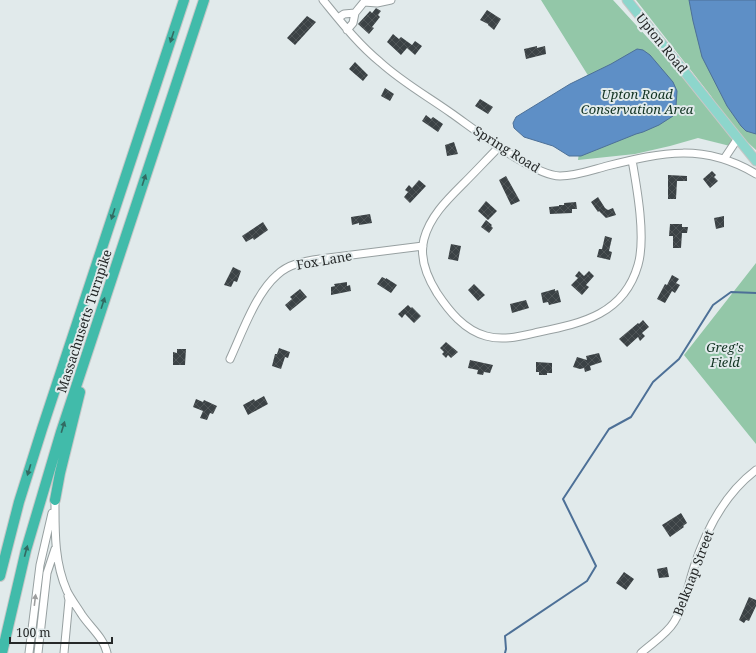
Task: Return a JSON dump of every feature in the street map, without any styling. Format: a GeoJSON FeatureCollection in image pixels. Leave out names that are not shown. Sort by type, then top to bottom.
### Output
{"type":"FeatureCollection","features":[{"type":"Feature","properties":{"kind":"highway","name":"Massachusetts Turnpike"},"geometry":{"type":"LineString","coordinates":[[0,576],[42,429],[184,0]]}},
{"type":"Feature","properties":{"kind":"highway","name":"Massachusetts Turnpike"},"geometry":{"type":"LineString","coordinates":[[2,653],[34,520],[65,418],[204,0]]}},
{"type":"Feature","properties":{"kind":"highway"},"geometry":{"type":"LineString","coordinates":[[55,500],[90,343]]}},
{"type":"Feature","properties":{"kind":"main road","name":"Upton Road"},"geometry":{"type":"LineString","coordinates":[[627,0],[738,138],[755,155]]}},
{"type":"Feature","properties":{"kind":"street","name":"Spring Road"},"geometry":{"type":"LineString","coordinates":[[322,0],[347,30],[374,57],[404,82],[500,146],[531,166],[545,173],[559,176],[574,174],[632,160],[679,152],[710,155],[724,159],[756,174]]}},
{"type":"Feature","properties":{"kind":"street"},"geometry":{"type":"LineString","coordinates":[[347,30],[353,24],[355,13],[364,2],[377,3],[391,0]]}},
{"type":"Feature","properties":{"kind":"street"},"geometry":{"type":"LineString","coordinates":[[338,18],[344,14],[355,13]]}},
{"type":"Feature","properties":{"kind":"street"},"geometry":{"type":"LineString","coordinates":[[724,159],[738,138]]}},
{"type":"Feature","properties":{"kind":"street"},"geometry":{"type":"LineString","coordinates":[[500,146],[437,212],[429,225],[424,239],[422,254],[425,269],[431,284],[458,320],[484,336],[499,339],[514,338],[574,325],[589,320],[602,313],[619,298],[632,279],[638,265],[641,250],[637,189],[632,160]]}},
{"type":"Feature","properties":{"kind":"street","name":"Fox Lane"},"geometry":{"type":"LineString","coordinates":[[230,359],[259,298],[267,285],[277,274],[290,266],[305,261],[423,246]]}},
{"type":"Feature","properties":{"kind":"street","name":"Belknap Street"},"geometry":{"type":"LineString","coordinates":[[641,653],[667,631],[674,622],[681,609],[704,541],[718,513],[723,504],[739,484],[756,470]]}},
{"type":"Feature","properties":{"kind":"street"},"geometry":{"type":"LineString","coordinates":[[55,500],[56,547],[59,568],[69,600],[64,653]]}},
{"type":"Feature","properties":{"kind":"street"},"geometry":{"type":"LineString","coordinates":[[29,653],[40,564],[55,500]]}},
{"type":"Feature","properties":{"kind":"street"},"geometry":{"type":"LineString","coordinates":[[38,653],[47,573],[56,547]]}},
{"type":"Feature","properties":{"kind":"street"},"geometry":{"type":"LineString","coordinates":[[67,591],[102,641],[107,653]]}},
{"type":"Feature","properties":{"kind":"green space","name":"Upton Road Conservation Area"},"geometry":{"type":"Polygon","coordinates":[[[541,0],[613,0],[738,136],[730,146],[698,138],[635,154],[578,160],[589,77],[541,0]]]}},
{"type":"Feature","properties":{"kind":"green space"},"geometry":{"type":"Polygon","coordinates":[[[636,0],[756,0],[756,150],[729,125],[711,96],[636,0]]]}},
{"type":"Feature","properties":{"kind":"green space","name":"Greg's Field"},"geometry":{"type":"Polygon","coordinates":[[[756,263],[756,444],[684,355],[756,263]]]}},
{"type":"Feature","properties":{"kind":"water"},"geometry":{"type":"Polygon","coordinates":[[[689,0],[756,0],[756,134],[746,131],[741,126],[727,106],[702,57],[689,0]]]}},
{"type":"Feature","properties":{"kind":"water"},"geometry":{"type":"Polygon","coordinates":[[[637,49],[643,50],[650,55],[673,82],[677,91],[676,106],[673,116],[659,125],[581,156],[569,156],[553,146],[524,137],[514,128],[513,123],[516,117],[570,84],[611,64],[637,49]]]}},
{"type":"Feature","properties":{"kind":"building"},"geometry":{"type":"Polygon","coordinates":[[[376,8],[381,11],[378,15],[380,17],[372,27],[374,28],[369,34],[358,24],[370,11],[372,13],[376,8]]]}},
{"type":"Feature","properties":{"kind":"building"},"geometry":{"type":"Polygon","coordinates":[[[487,10],[501,19],[494,30],[488,24],[480,20],[487,10]]]}},
{"type":"Feature","properties":{"kind":"building"},"geometry":{"type":"Polygon","coordinates":[[[307,16],[316,22],[295,45],[287,38],[307,16]]]}},
{"type":"Feature","properties":{"kind":"building"},"geometry":{"type":"Polygon","coordinates":[[[393,34],[399,39],[401,37],[412,45],[415,41],[422,46],[415,55],[407,48],[401,55],[387,42],[393,34]]]}},
{"type":"Feature","properties":{"kind":"building"},"geometry":{"type":"Polygon","coordinates":[[[537,46],[537,48],[545,46],[546,54],[526,59],[524,49],[537,46]]]}},
{"type":"Feature","properties":{"kind":"building"},"geometry":{"type":"Polygon","coordinates":[[[355,62],[368,75],[363,81],[349,69],[355,62]]]}},
{"type":"Feature","properties":{"kind":"building"},"geometry":{"type":"Polygon","coordinates":[[[385,88],[394,94],[390,101],[381,96],[385,88]]]}},
{"type":"Feature","properties":{"kind":"building"},"geometry":{"type":"Polygon","coordinates":[[[480,99],[493,107],[488,114],[475,106],[480,99]]]}},
{"type":"Feature","properties":{"kind":"building"},"geometry":{"type":"Polygon","coordinates":[[[426,115],[431,119],[433,117],[443,124],[438,132],[422,121],[426,115]]]}},
{"type":"Feature","properties":{"kind":"building"},"geometry":{"type":"Polygon","coordinates":[[[454,142],[458,154],[447,156],[445,145],[454,142]]]}},
{"type":"Feature","properties":{"kind":"building"},"geometry":{"type":"Polygon","coordinates":[[[712,171],[716,175],[714,177],[718,181],[710,188],[703,179],[712,171]]]}},
{"type":"Feature","properties":{"kind":"building"},"geometry":{"type":"Polygon","coordinates":[[[668,175],[687,176],[687,181],[677,181],[676,199],[668,199],[668,175]]]}},
{"type":"Feature","properties":{"kind":"building"},"geometry":{"type":"Polygon","coordinates":[[[506,176],[520,201],[511,205],[499,180],[506,176]]]}},
{"type":"Feature","properties":{"kind":"building"},"geometry":{"type":"Polygon","coordinates":[[[419,180],[426,186],[410,203],[404,197],[408,192],[405,190],[409,185],[412,188],[419,180]]]}},
{"type":"Feature","properties":{"kind":"building"},"geometry":{"type":"Polygon","coordinates":[[[598,197],[605,208],[608,210],[613,208],[616,215],[606,218],[599,211],[598,212],[591,202],[598,197]]]}},
{"type":"Feature","properties":{"kind":"building"},"geometry":{"type":"Polygon","coordinates":[[[486,201],[497,211],[488,220],[478,211],[486,201]]]}},
{"type":"Feature","properties":{"kind":"building"},"geometry":{"type":"Polygon","coordinates":[[[576,202],[577,209],[572,209],[572,213],[550,214],[549,207],[564,205],[564,203],[576,202]]]}},
{"type":"Feature","properties":{"kind":"building"},"geometry":{"type":"Polygon","coordinates":[[[370,214],[372,223],[359,225],[359,223],[352,225],[351,217],[370,214]]]}},
{"type":"Feature","properties":{"kind":"building"},"geometry":{"type":"Polygon","coordinates":[[[724,216],[724,227],[716,229],[714,218],[724,216]]]}},
{"type":"Feature","properties":{"kind":"building"},"geometry":{"type":"Polygon","coordinates":[[[486,220],[492,225],[491,226],[493,228],[489,233],[481,227],[486,220]]]}},
{"type":"Feature","properties":{"kind":"building"},"geometry":{"type":"Polygon","coordinates":[[[263,222],[268,230],[254,240],[253,238],[246,242],[242,236],[263,222]]]}},
{"type":"Feature","properties":{"kind":"building"},"geometry":{"type":"Polygon","coordinates":[[[670,224],[682,224],[682,227],[688,227],[687,233],[682,233],[681,248],[673,248],[673,236],[669,236],[670,224]]]}},
{"type":"Feature","properties":{"kind":"building"},"geometry":{"type":"Polygon","coordinates":[[[605,236],[612,238],[609,251],[612,252],[610,260],[597,257],[599,249],[602,249],[605,236]]]}},
{"type":"Feature","properties":{"kind":"building"},"geometry":{"type":"Polygon","coordinates":[[[451,244],[461,246],[458,261],[448,259],[451,244]]]}},
{"type":"Feature","properties":{"kind":"building"},"geometry":{"type":"Polygon","coordinates":[[[233,267],[241,271],[237,282],[234,281],[231,287],[224,285],[233,267]]]}},
{"type":"Feature","properties":{"kind":"building"},"geometry":{"type":"Polygon","coordinates":[[[579,271],[584,276],[589,271],[594,276],[586,285],[589,287],[582,295],[571,285],[578,278],[575,276],[579,271]]]}},
{"type":"Feature","properties":{"kind":"building"},"geometry":{"type":"Polygon","coordinates":[[[672,275],[679,279],[676,283],[680,285],[675,293],[672,291],[665,303],[657,299],[672,275]]]}},
{"type":"Feature","properties":{"kind":"building"},"geometry":{"type":"Polygon","coordinates":[[[382,277],[397,285],[391,293],[377,284],[382,277]]]}},
{"type":"Feature","properties":{"kind":"building"},"geometry":{"type":"Polygon","coordinates":[[[347,282],[347,286],[350,285],[351,291],[331,295],[331,287],[335,286],[334,284],[347,282]]]}},
{"type":"Feature","properties":{"kind":"building"},"geometry":{"type":"Polygon","coordinates":[[[474,284],[485,295],[478,301],[468,290],[474,284]]]}},
{"type":"Feature","properties":{"kind":"building"},"geometry":{"type":"Polygon","coordinates":[[[300,289],[307,297],[290,311],[285,305],[292,299],[290,297],[300,289]]]}},
{"type":"Feature","properties":{"kind":"building"},"geometry":{"type":"Polygon","coordinates":[[[555,289],[555,291],[558,290],[561,302],[549,305],[548,302],[543,303],[541,293],[555,289]]]}},
{"type":"Feature","properties":{"kind":"building"},"geometry":{"type":"Polygon","coordinates":[[[526,300],[529,308],[512,313],[510,304],[526,300]]]}},
{"type":"Feature","properties":{"kind":"building"},"geometry":{"type":"Polygon","coordinates":[[[408,305],[421,316],[414,323],[405,314],[402,318],[398,314],[408,305]]]}},
{"type":"Feature","properties":{"kind":"building"},"geometry":{"type":"Polygon","coordinates":[[[643,320],[649,327],[642,333],[645,336],[640,341],[638,337],[627,347],[619,339],[643,320]]]}},
{"type":"Feature","properties":{"kind":"building"},"geometry":{"type":"Polygon","coordinates":[[[446,342],[458,352],[451,358],[448,355],[446,358],[442,354],[444,352],[440,348],[446,342]]]}},
{"type":"Feature","properties":{"kind":"building"},"geometry":{"type":"Polygon","coordinates":[[[279,348],[290,352],[288,358],[285,357],[281,369],[272,366],[275,354],[277,354],[279,348]]]}},
{"type":"Feature","properties":{"kind":"building"},"geometry":{"type":"Polygon","coordinates":[[[177,349],[186,349],[185,365],[173,365],[173,352],[177,353],[177,349]]]}},
{"type":"Feature","properties":{"kind":"building"},"geometry":{"type":"Polygon","coordinates":[[[599,353],[602,362],[590,366],[591,370],[585,372],[584,368],[580,369],[573,367],[577,357],[587,360],[586,356],[599,353]]]}},
{"type":"Feature","properties":{"kind":"building"},"geometry":{"type":"Polygon","coordinates":[[[470,360],[493,365],[490,373],[484,372],[483,375],[477,374],[478,370],[468,368],[470,360]]]}},
{"type":"Feature","properties":{"kind":"building"},"geometry":{"type":"Polygon","coordinates":[[[536,362],[552,363],[552,373],[547,373],[547,375],[539,375],[539,372],[536,372],[536,362]]]}},
{"type":"Feature","properties":{"kind":"building"},"geometry":{"type":"Polygon","coordinates":[[[264,396],[268,404],[248,415],[243,405],[264,396]]]}},
{"type":"Feature","properties":{"kind":"building"},"geometry":{"type":"Polygon","coordinates":[[[196,399],[203,402],[204,400],[217,406],[213,414],[210,413],[207,420],[200,418],[203,411],[193,407],[196,399]]]}},
{"type":"Feature","properties":{"kind":"building"},"geometry":{"type":"Polygon","coordinates":[[[681,513],[687,523],[670,537],[662,525],[681,513]]]}},
{"type":"Feature","properties":{"kind":"building"},"geometry":{"type":"Polygon","coordinates":[[[667,567],[669,577],[659,578],[657,569],[667,567]]]}},
{"type":"Feature","properties":{"kind":"building"},"geometry":{"type":"Polygon","coordinates":[[[624,572],[634,579],[626,590],[616,583],[624,572]]]}},
{"type":"Feature","properties":{"kind":"building"},"geometry":{"type":"Polygon","coordinates":[[[749,597],[756,600],[756,606],[749,621],[746,620],[744,623],[739,620],[749,597]]]}},
{"type":"Feature","properties":{"kind":"waterway"},"geometry":{"type":"LineString","coordinates":[[505,653],[505,636],[587,581],[596,566],[563,499],[609,429],[631,417],[653,382],[679,359],[713,305],[731,292],[756,293]]}}]}
